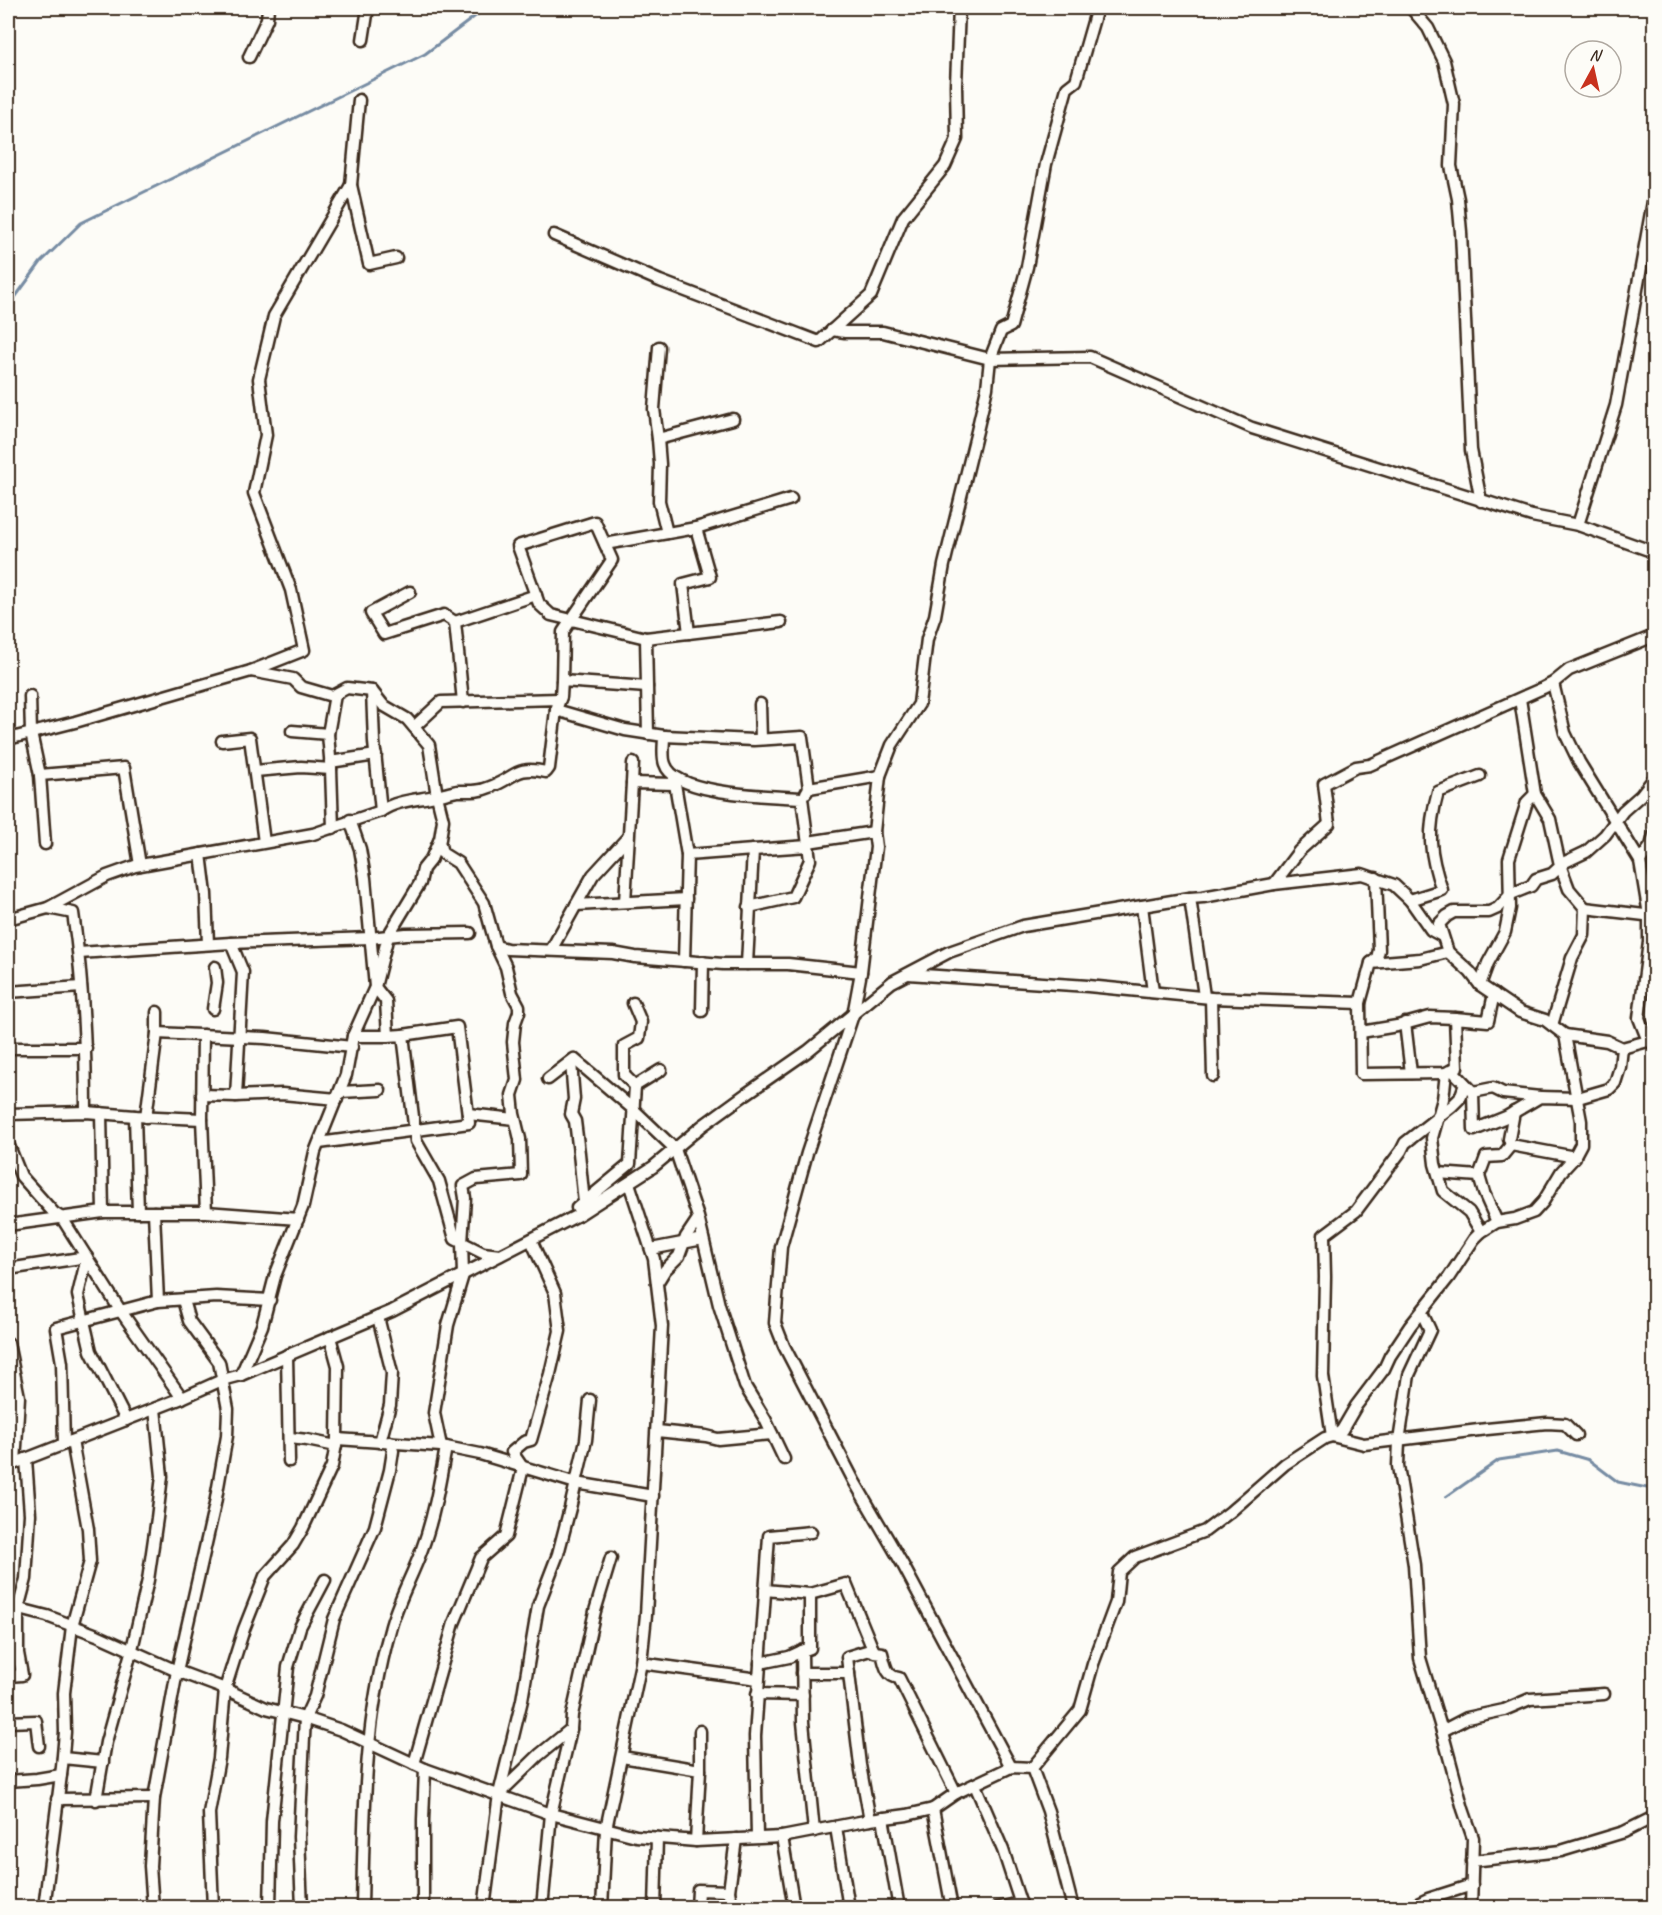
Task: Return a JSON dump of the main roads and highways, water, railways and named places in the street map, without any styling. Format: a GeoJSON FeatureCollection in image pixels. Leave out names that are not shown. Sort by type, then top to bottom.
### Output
{"type":"FeatureCollection","features":[{"type":"Feature","properties":{"kind":"waterway"},"geometry":{"type":"LineString","coordinates":[[8,307],[41,262],[81,223],[425,54],[486,8]]}},
{"type":"Feature","properties":{"kind":"waterway"},"geometry":{"type":"LineString","coordinates":[[1446,1497],[1499,1460],[1558,1451],[1589,1460],[1618,1482],[1647,1488],[1654,1487]]}}]}
